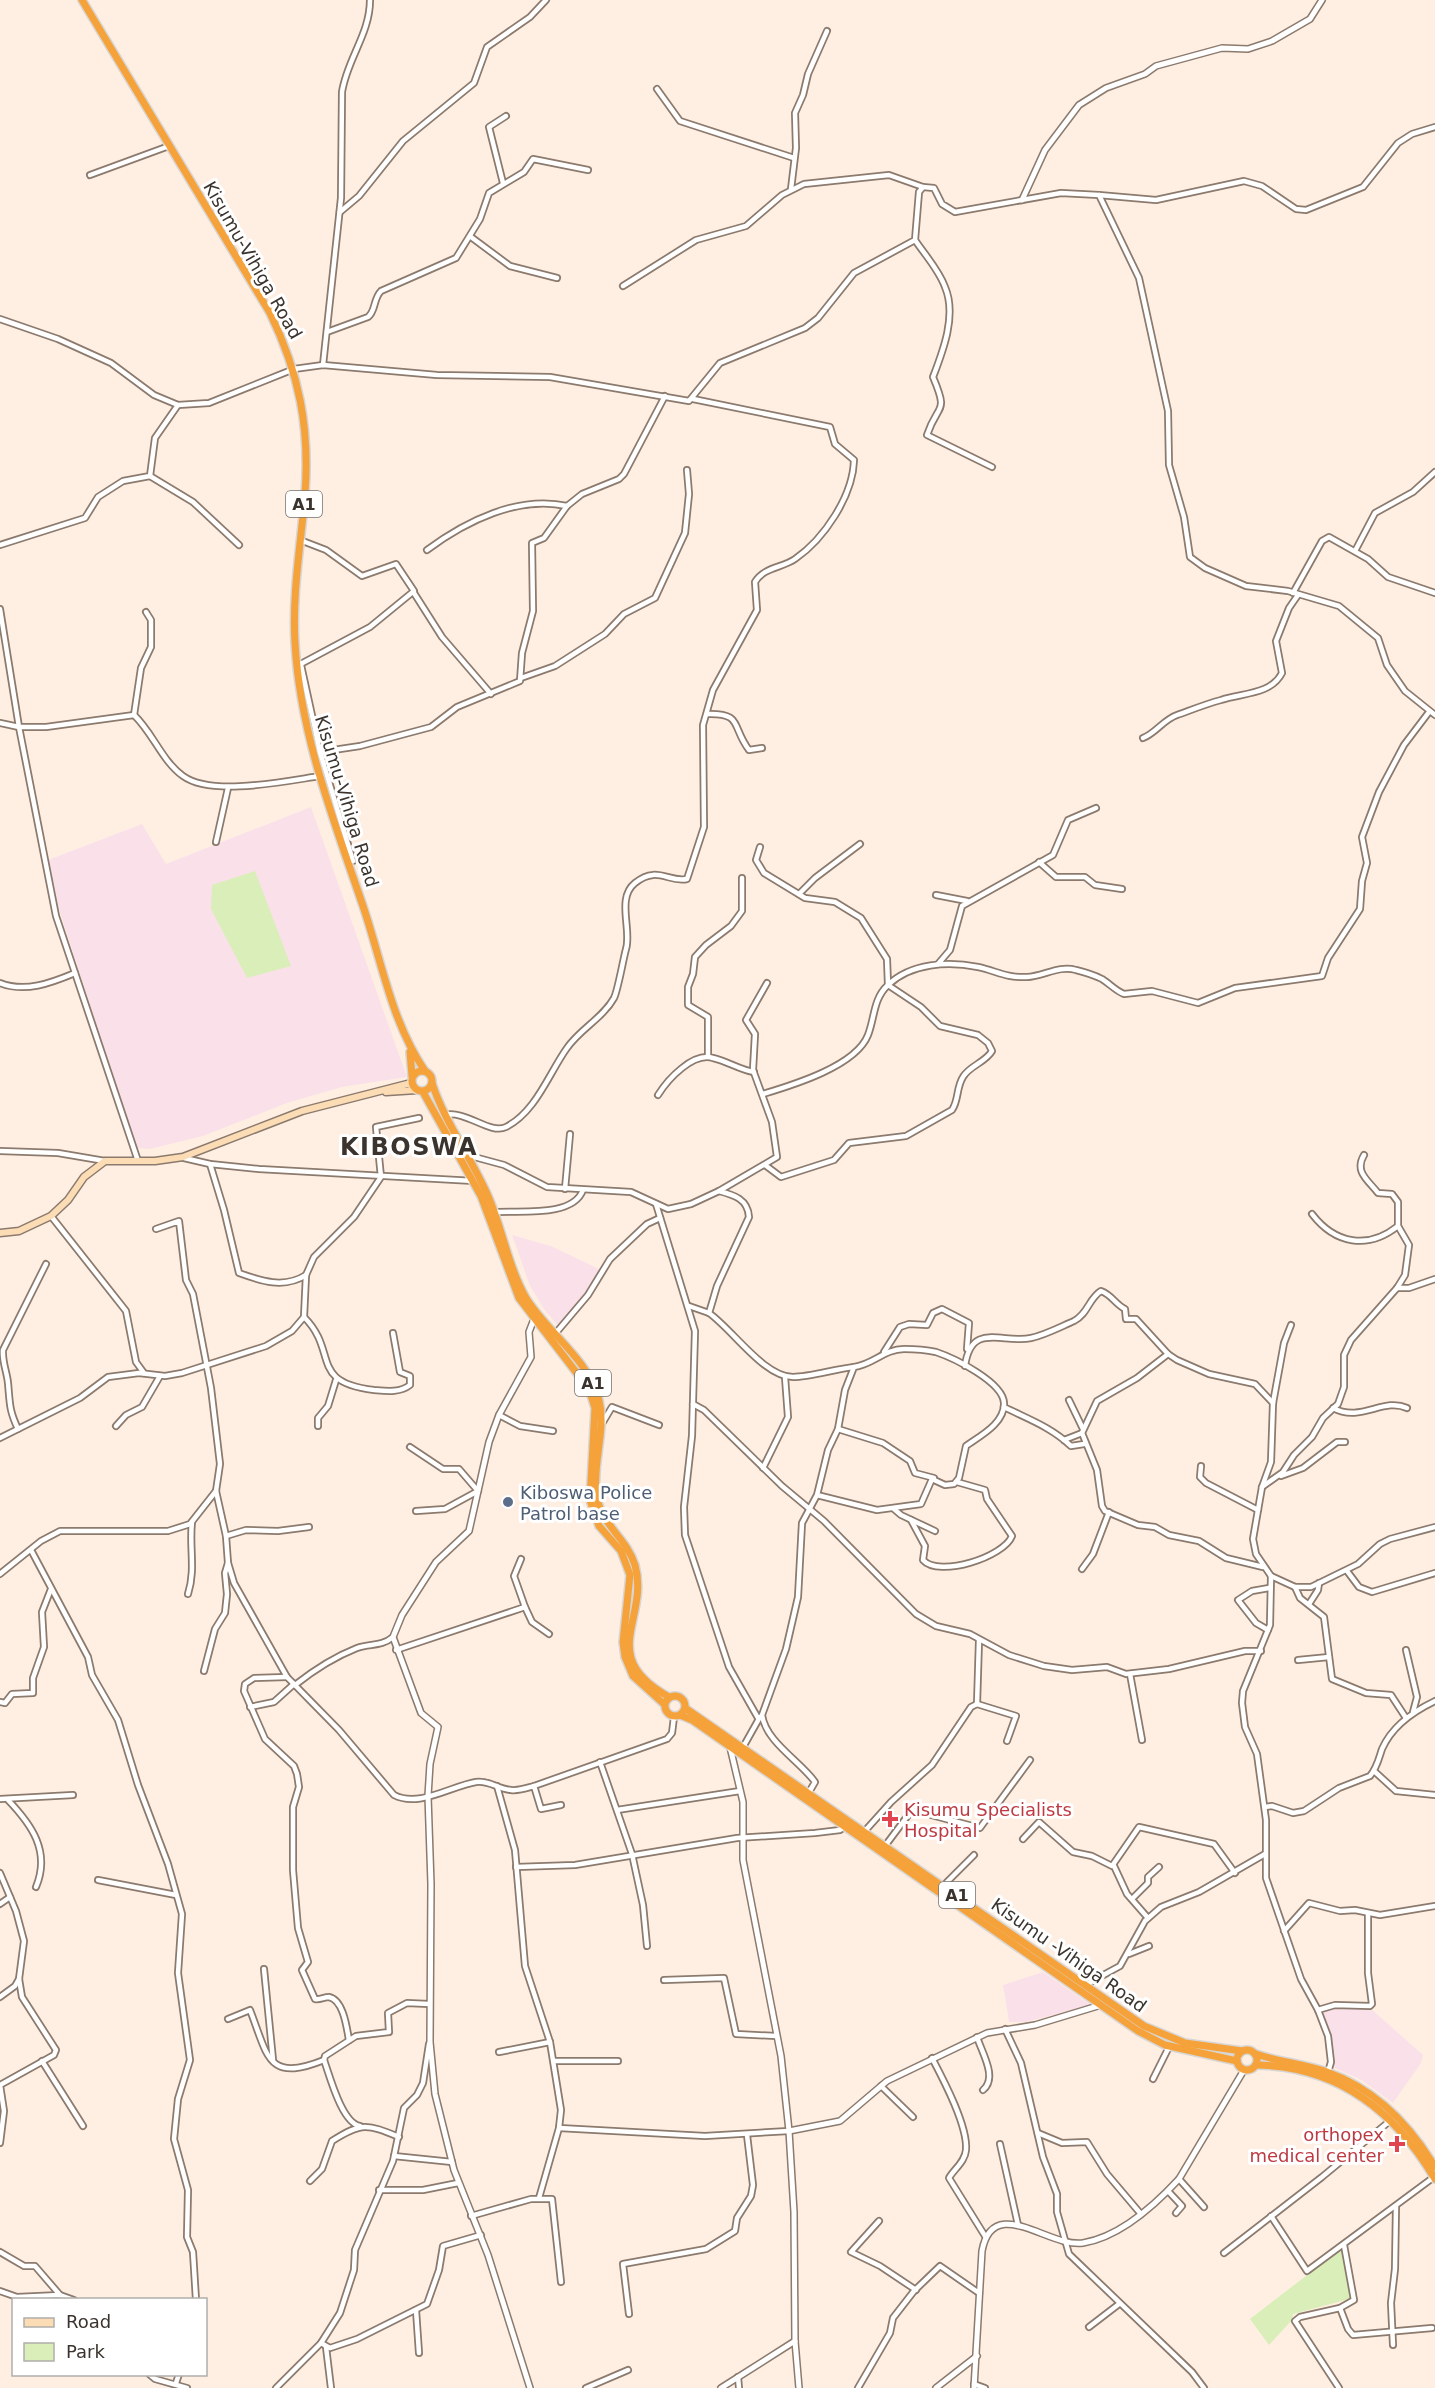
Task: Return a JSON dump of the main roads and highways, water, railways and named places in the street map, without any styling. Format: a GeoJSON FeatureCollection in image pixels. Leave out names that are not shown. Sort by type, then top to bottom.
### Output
{"type":"FeatureCollection","features":[{"type":"Feature","properties":{"kind":"highway","name":"Kisumu-Vihiga Road"},"geometry":{"type":"LineString","coordinates":[[81,0],[270,314],[294,369],[300,394],[305,450],[305,494],[299,540],[295,606],[300,693],[320,776],[364,908],[385,982],[410,1049]]}},
{"type":"Feature","properties":{"kind":"highway","name":"A1"},"geometry":{"type":"LineString","coordinates":[[410,1049],[431,1076],[445,1115],[495,1212],[523,1292],[592,1382],[600,1405],[597,1499],[606,1523],[631,1556],[636,1576],[630,1653],[646,1682],[669,1697],[679,1697],[685,1707]]}},
{"type":"Feature","properties":{"kind":"highway","name":"A1"},"geometry":{"type":"LineString","coordinates":[[410,1049],[412,1079],[474,1181],[490,1217],[514,1289],[534,1320],[578,1372],[591,1396],[595,1417],[590,1500],[599,1526],[621,1551],[630,1575],[623,1642],[625,1657],[633,1676],[664,1704],[665,1711],[677,1716]]}},
{"type":"Feature","properties":{"kind":"highway"},"geometry":{"type":"LineString","coordinates":[[412,1079],[418,1071],[425,1071]]}},
{"type":"Feature","properties":{"kind":"highway"},"geometry":{"type":"LineString","coordinates":[[420,1091],[429,1089],[432,1083]]}},
{"type":"Feature","properties":{"kind":"highway"},"geometry":{"type":"LineString","coordinates":[[664,1704],[669,1697]]}},
{"type":"Feature","properties":{"kind":"highway"},"geometry":{"type":"LineString","coordinates":[[677,1716],[685,1707]]}},
{"type":"Feature","properties":{"kind":"highway","name":"Kisumu -Vihiga Road"},"geometry":{"type":"LineString","coordinates":[[685,1707],[742,1749],[1153,2031],[1185,2043],[1242,2051]]}},
{"type":"Feature","properties":{"kind":"highway","name":"Kisumu -Vihiga Road"},"geometry":{"type":"LineString","coordinates":[[677,1716],[730,1747],[1151,2039],[1169,2046],[1237,2061]]}},
{"type":"Feature","properties":{"kind":"highway","name":"A1"},"geometry":{"type":"LineString","coordinates":[[1242,2051],[1250,2050],[1256,2054],[1328,2072],[1363,2090],[1392,2111],[1416,2138],[1435,2167]]}},
{"type":"Feature","properties":{"kind":"highway"},"geometry":{"type":"LineString","coordinates":[[1242,2051],[1237,2061],[1244,2070],[1256,2065],[1280,2067],[1325,2078],[1360,2096],[1405,2134],[1434,2178]]}},
{"type":"Feature","properties":{"kind":"highway"},"geometry":{"type":"LineString","coordinates":[[1256,2054],[1256,2065]]}},
{"type":"Feature","properties":{"kind":"main road"},"geometry":{"type":"LineString","coordinates":[[0,1233],[19,1231],[51,1216],[68,1200],[84,1177],[105,1161],[183,1157],[302,1111],[382,1092],[412,1079]]}},
{"type":"Feature","properties":{"kind":"main road"},"geometry":{"type":"LineString","coordinates":[[382,1092],[420,1091]]}},
{"type":"Feature","properties":{"kind":"place","name":"Kiboswa Police Patrol base"},"geometry":{"type":"Point","coordinates":[508,1502]}},
{"type":"Feature","properties":{"kind":"place","name":"Kisumu Specialists Hospital"},"geometry":{"type":"Point","coordinates":[890,1819]}},
{"type":"Feature","properties":{"kind":"place","name":"orthopex medical center"},"geometry":{"type":"Point","coordinates":[1397,2144]}},
{"type":"Feature","properties":{"kind":"district","name":"KIBOSWA"},"geometry":{"type":"Point","coordinates":[409,1147]}}]}
